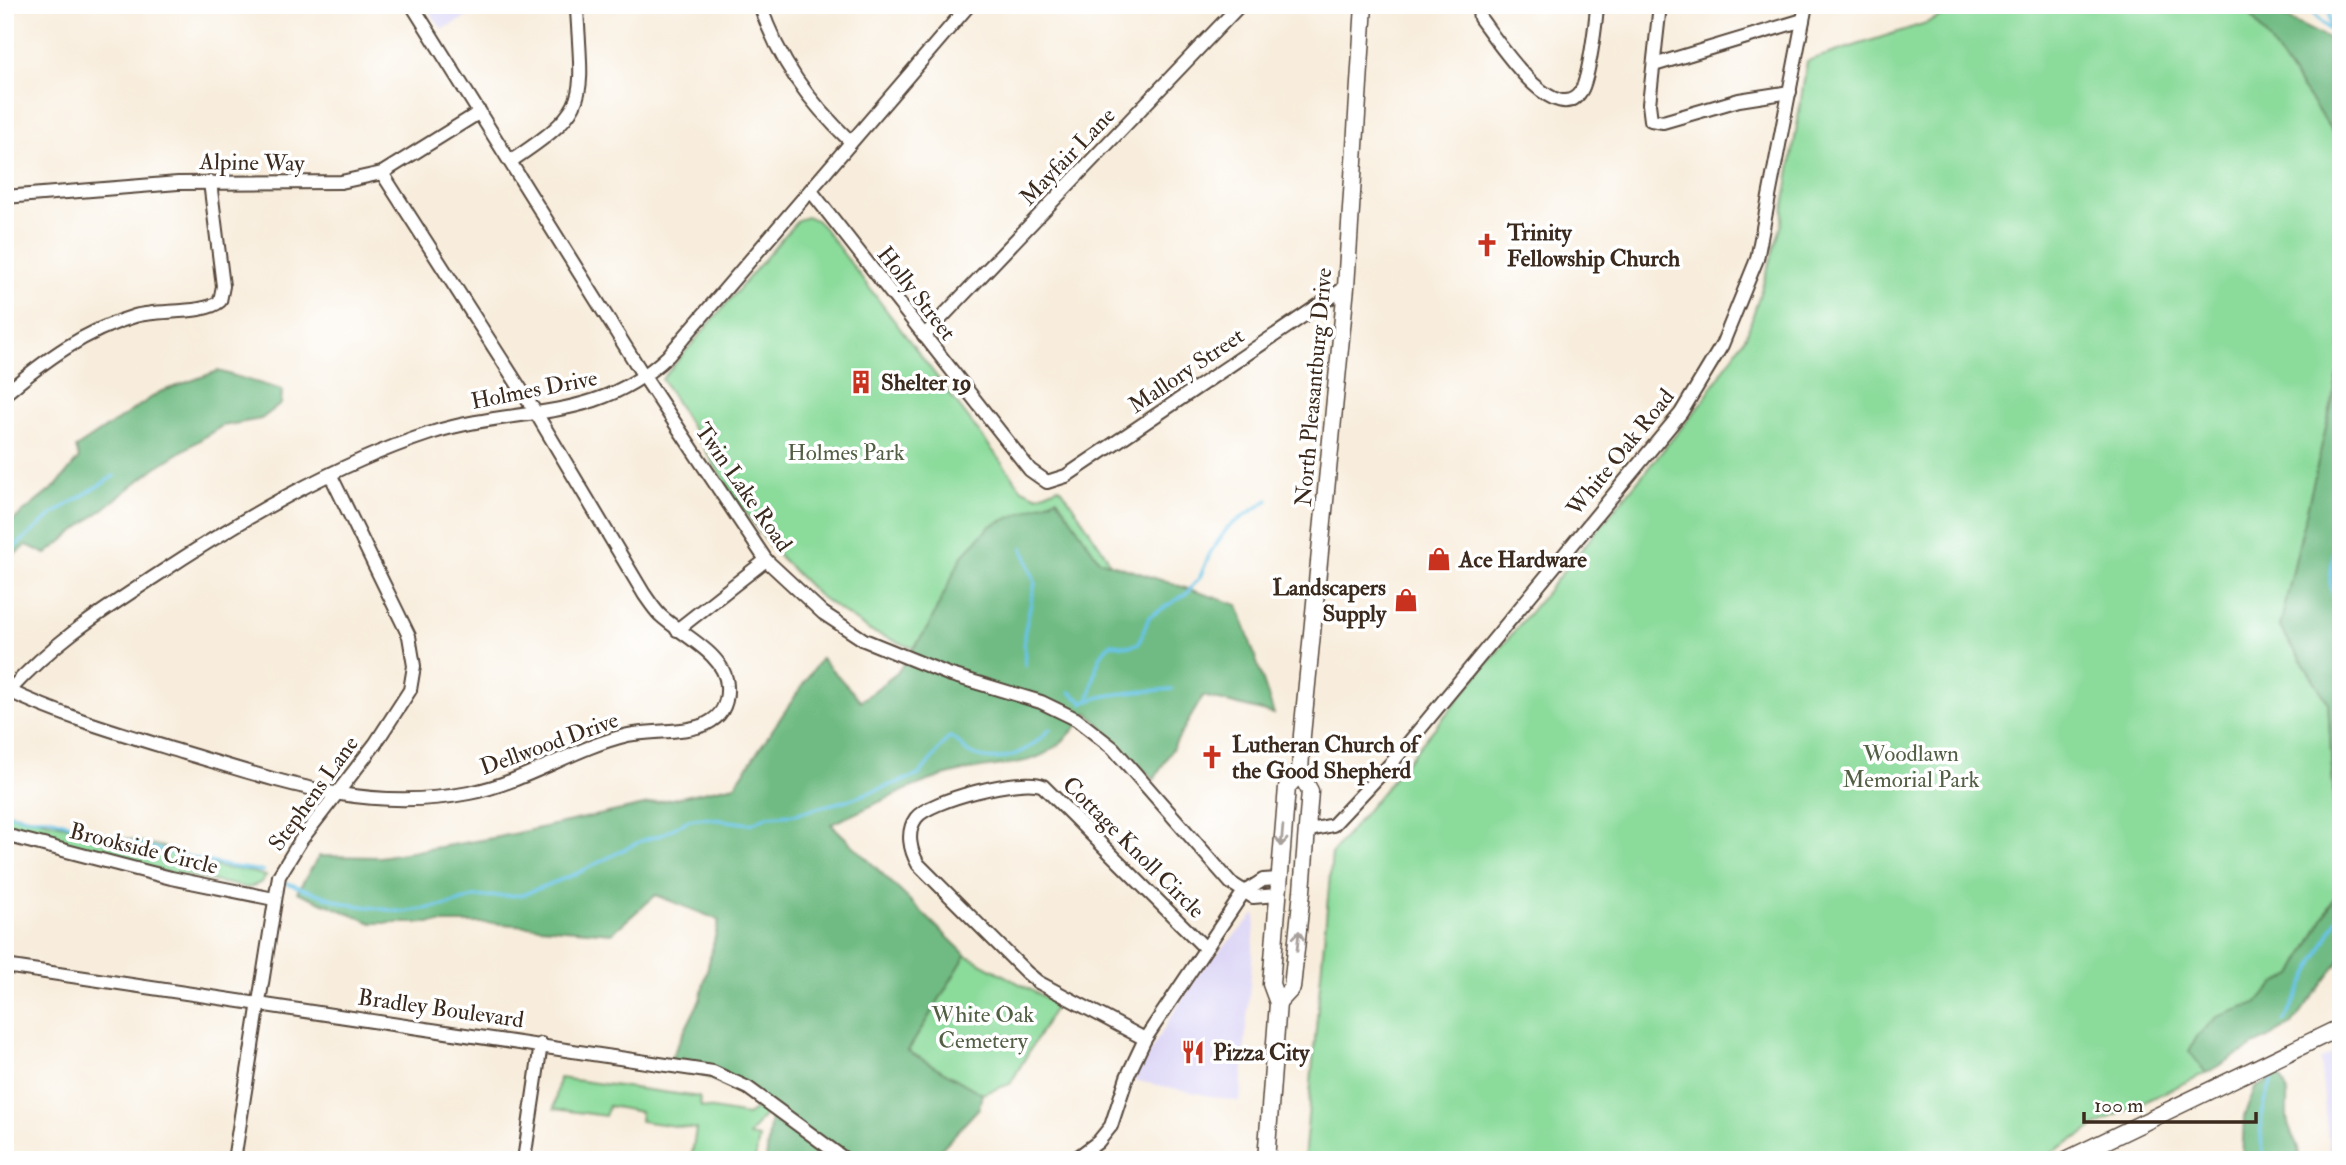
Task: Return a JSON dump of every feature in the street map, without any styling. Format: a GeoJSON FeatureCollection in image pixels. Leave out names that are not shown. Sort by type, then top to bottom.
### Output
{"type":"FeatureCollection","features":[{"type":"Feature","properties":{"kind":"main road","name":"North Pleasantburg Drive"},"geometry":{"type":"LineString","coordinates":[[1278,1003],[1292,988],[1310,792],[1300,774],[1346,287],[1364,5]]}},
{"type":"Feature","properties":{"kind":"main road","name":"North Pleasantburg Drive"},"geometry":{"type":"LineString","coordinates":[[1266,1160],[1278,1003],[1271,984],[1278,887],[1287,787],[1300,774]]}},
{"type":"Feature","properties":{"kind":"main road"},"geometry":{"type":"LineString","coordinates":[[2066,1160],[2341,1027]]}},
{"type":"Feature","properties":{"kind":"street","name":"Twin Lake Road"},"geometry":{"type":"LineString","coordinates":[[412,5],[645,378],[766,560],[823,613],[864,640],[922,665],[1041,702],[1076,719],[1113,747],[1243,893]]}},
{"type":"Feature","properties":{"kind":"street"},"geometry":{"type":"LineString","coordinates":[[760,5],[779,54],[792,76],[815,106],[851,142]]}},
{"type":"Feature","properties":{"kind":"street","name":"Holmes Drive"},"geometry":{"type":"LineString","coordinates":[[7,690],[75,628],[251,516],[331,477],[439,431],[585,405],[645,378],[668,356],[969,5]]}},
{"type":"Feature","properties":{"kind":"street","name":"Mayfair Lane"},"geometry":{"type":"LineString","coordinates":[[924,336],[1240,5]]}},
{"type":"Feature","properties":{"kind":"street"},"geometry":{"type":"LineString","coordinates":[[1478,5],[1480,18],[1532,85],[1547,96],[1562,101],[1576,97],[1584,85],[1598,5]]}},
{"type":"Feature","properties":{"kind":"street"},"geometry":{"type":"LineString","coordinates":[[1660,5],[1649,104],[1651,120],[1655,123],[1739,100],[1790,92]]}},
{"type":"Feature","properties":{"kind":"street","name":"White Oak Road"},"geometry":{"type":"LineString","coordinates":[[1306,831],[1333,825],[1396,758],[1681,413],[1722,345],[1757,259],[1806,5]]}},
{"type":"Feature","properties":{"kind":"street"},"geometry":{"type":"LineString","coordinates":[[511,160],[550,134],[572,114],[578,103],[581,85],[577,9]]}},
{"type":"Feature","properties":{"kind":"street"},"geometry":{"type":"LineString","coordinates":[[1654,65],[1803,20]]}},
{"type":"Feature","properties":{"kind":"street","name":"Alpine Way"},"geometry":{"type":"LineString","coordinates":[[5,197],[210,182],[319,184],[382,173],[480,112]]}},
{"type":"Feature","properties":{"kind":"street","name":"Dellwood Drive"},"geometry":{"type":"LineString","coordinates":[[7,690],[70,718],[312,791],[396,800],[438,798],[473,792],[519,780],[612,739],[709,726],[725,706],[725,675],[714,659],[657,613],[628,570],[536,413],[382,173]]}},
{"type":"Feature","properties":{"kind":"street"},"geometry":{"type":"LineString","coordinates":[[5,394],[59,350],[91,333],[135,316],[208,308],[220,301],[223,286],[210,182]]}},
{"type":"Feature","properties":{"kind":"street","name":"Holly Street"},"geometry":{"type":"LineString","coordinates":[[811,191],[1030,470],[1047,482]]}},
{"type":"Feature","properties":{"kind":"street","name":"Mallory Street"},"geometry":{"type":"LineString","coordinates":[[1047,482],[1066,476],[1346,287]]}},
{"type":"Feature","properties":{"kind":"street","name":"Stephens Lane"},"geometry":{"type":"LineString","coordinates":[[234,1160],[279,876],[290,855],[399,710],[413,679],[414,654],[402,618],[331,477]]}},
{"type":"Feature","properties":{"kind":"street"},"geometry":{"type":"LineString","coordinates":[[677,630],[766,560]]}},
{"type":"Feature","properties":{"kind":"street","name":"Cottage Knoll Circle"},"geometry":{"type":"LineString","coordinates":[[1145,1039],[1038,982],[1026,972],[918,864],[910,840],[916,819],[928,808],[1008,783],[1036,782],[1204,947]]}},
{"type":"Feature","properties":{"kind":"street","name":"Brookside Circle"},"geometry":{"type":"LineString","coordinates":[[5,835],[171,878],[274,899]]}},
{"type":"Feature","properties":{"kind":"street"},"geometry":{"type":"LineString","coordinates":[[1074,1160],[1098,1142],[1111,1126],[1127,1077],[1145,1039],[1204,947],[1243,893],[1263,880],[1278,887]]}},
{"type":"Feature","properties":{"kind":"street","name":"Bradley Boulevard"},"geometry":{"type":"LineString","coordinates":[[5,966],[541,1044],[713,1072],[748,1088],[846,1160]]}},
{"type":"Feature","properties":{"kind":"street"},"geometry":{"type":"LineString","coordinates":[[524,1160],[541,1044]]}},
{"type":"Feature","properties":{"kind":"shaded area"},"geometry":{"type":"Polygon","coordinates":[[[425,5],[492,5],[442,29],[425,5]]]}},
{"type":"Feature","properties":{"kind":"shaded area"},"geometry":{"type":"Polygon","coordinates":[[[1256,913],[1240,1102],[1133,1080],[1195,977],[1256,913]]]}},
{"type":"Feature","properties":{"kind":"shaded area"},"geometry":{"type":"Polygon","coordinates":[[[2341,1049],[2341,1160],[2330,1160],[2320,1060],[2341,1049]]]}},
{"type":"Feature","properties":{"kind":"green space","name":"Woodlawn Memorial Park"},"geometry":{"type":"Polygon","coordinates":[[[1967,5],[2244,5],[2341,144],[2341,363],[2280,627],[2328,702],[2339,889],[2293,975],[2249,1039],[2206,1073],[2116,1115],[2038,1160],[1304,1160],[1332,853],[1701,404],[1747,334],[1781,227],[1807,61],[1926,23],[1967,5]]]}},
{"type":"Feature","properties":{"kind":"green space"},"geometry":{"type":"Polygon","coordinates":[[[2244,5],[2260,5],[2341,45],[2341,144],[2244,5]]]}},
{"type":"Feature","properties":{"kind":"green space","name":"Holmes Park"},"geometry":{"type":"Polygon","coordinates":[[[807,217],[816,220],[823,227],[1022,489],[1038,496],[1059,487],[1063,491],[1107,557],[1126,616],[946,661],[870,631],[818,595],[772,549],[733,495],[662,379],[798,220],[807,217]]]}},
{"type":"Feature","properties":{"kind":"green space"},"geometry":{"type":"Polygon","coordinates":[[[2341,363],[2341,959],[2292,1024],[2206,1073],[2189,1051],[2198,1035],[2217,1017],[2257,1003],[2276,983],[2293,975],[2339,889],[2328,702],[2280,627],[2341,363]]]}},
{"type":"Feature","properties":{"kind":"green space"},"geometry":{"type":"Polygon","coordinates":[[[218,371],[282,390],[281,404],[261,419],[222,426],[155,468],[46,554],[27,545],[5,561],[5,527],[57,485],[79,458],[76,448],[160,392],[218,371]]]}},
{"type":"Feature","properties":{"kind":"green space"},"geometry":{"type":"Polygon","coordinates":[[[1057,498],[1099,560],[1238,605],[1274,714],[1203,696],[1154,780],[1087,712],[1072,732],[1042,755],[1027,761],[973,769],[937,778],[831,824],[966,955],[908,1051],[982,1094],[979,1108],[931,1160],[766,1160],[772,1107],[670,1060],[700,1000],[719,920],[656,895],[612,933],[491,923],[372,923],[297,892],[319,856],[380,857],[499,837],[735,785],[821,658],[861,701],[897,673],[928,627],[962,556],[990,526],[1057,498]]]}},
{"type":"Feature","properties":{"kind":"green space"},"geometry":{"type":"Polygon","coordinates":[[[5,812],[163,847],[221,868],[245,870],[266,876],[262,882],[249,888],[162,871],[5,831],[5,812]]]}},
{"type":"Feature","properties":{"kind":"green space","name":"White Oak Cemetery"},"geometry":{"type":"Polygon","coordinates":[[[966,955],[1057,1004],[1010,1084],[982,1094],[908,1051],[966,955]]]}},
{"type":"Feature","properties":{"kind":"green space"},"geometry":{"type":"Polygon","coordinates":[[[2279,1075],[2286,1088],[2288,1123],[2298,1149],[2299,1160],[2242,1160],[2244,1117],[2255,1088],[2279,1075]]]}},
{"type":"Feature","properties":{"kind":"green space"},"geometry":{"type":"Polygon","coordinates":[[[559,1078],[699,1097],[701,1107],[747,1115],[759,1107],[768,1110],[749,1136],[759,1138],[755,1160],[691,1160],[696,1129],[640,1121],[641,1112],[609,1106],[605,1116],[554,1109],[559,1078]]]}},
{"type":"Feature","properties":{"kind":"waterway"},"geometry":{"type":"LineString","coordinates":[[2305,5],[2341,42]]}},
{"type":"Feature","properties":{"kind":"waterway"},"geometry":{"type":"LineString","coordinates":[[2329,5],[2330,28]]}},
{"type":"Feature","properties":{"kind":"waterway"},"geometry":{"type":"LineString","coordinates":[[5,555],[53,514],[114,476]]}},
{"type":"Feature","properties":{"kind":"waterway"},"geometry":{"type":"LineString","coordinates":[[2341,490],[2330,581],[2341,632]]}},
{"type":"Feature","properties":{"kind":"waterway"},"geometry":{"type":"LineString","coordinates":[[1088,701],[1098,662],[1105,649],[1111,644],[1131,646],[1139,643],[1149,617],[1186,594],[1200,577],[1210,553],[1228,527],[1268,500]]}},
{"type":"Feature","properties":{"kind":"waterway"},"geometry":{"type":"LineString","coordinates":[[1023,548],[1035,583],[1024,635],[1025,666]]}},
{"type":"Feature","properties":{"kind":"waterway"},"geometry":{"type":"LineString","coordinates":[[1082,704],[1112,695],[1172,689]]}},
{"type":"Feature","properties":{"kind":"waterway"},"geometry":{"type":"LineString","coordinates":[[1070,692],[1084,703]]}},
{"type":"Feature","properties":{"kind":"waterway"},"geometry":{"type":"LineString","coordinates":[[287,883],[347,904],[403,912],[449,905],[474,897],[522,895],[578,873],[689,820],[704,818],[751,824],[768,816],[795,814],[851,799],[919,775],[949,737],[971,754],[993,759],[1004,758],[1024,750],[1050,729]]}},
{"type":"Feature","properties":{"kind":"waterway"},"geometry":{"type":"LineString","coordinates":[[5,813],[28,818],[49,818],[132,843],[226,866],[263,871]]}},
{"type":"Feature","properties":{"kind":"waterway"},"geometry":{"type":"LineString","coordinates":[[2284,1022],[2341,911]]}},
{"type":"Feature","properties":{"kind":"waterway"},"geometry":{"type":"LineString","coordinates":[[2266,1160],[2261,1130],[2263,1110],[2272,1080]]}},
{"type":"Feature","properties":{"kind":"place","name":"Trinity Fellowship Church"},"geometry":{"type":"Point","coordinates":[1487,245]}},
{"type":"Feature","properties":{"kind":"place","name":"Shelter 19"},"geometry":{"type":"Point","coordinates":[861,382]}},
{"type":"Feature","properties":{"kind":"place","name":"Ace Hardware"},"geometry":{"type":"Point","coordinates":[1439,559]}},
{"type":"Feature","properties":{"kind":"place","name":"Landscapers Supply"},"geometry":{"type":"Point","coordinates":[1406,600]}},
{"type":"Feature","properties":{"kind":"place","name":"Lutheran Church of the Good Shepherd"},"geometry":{"type":"Point","coordinates":[1212,757]}},
{"type":"Feature","properties":{"kind":"place","name":"Pizza City"},"geometry":{"type":"Point","coordinates":[1193,1052]}}]}
